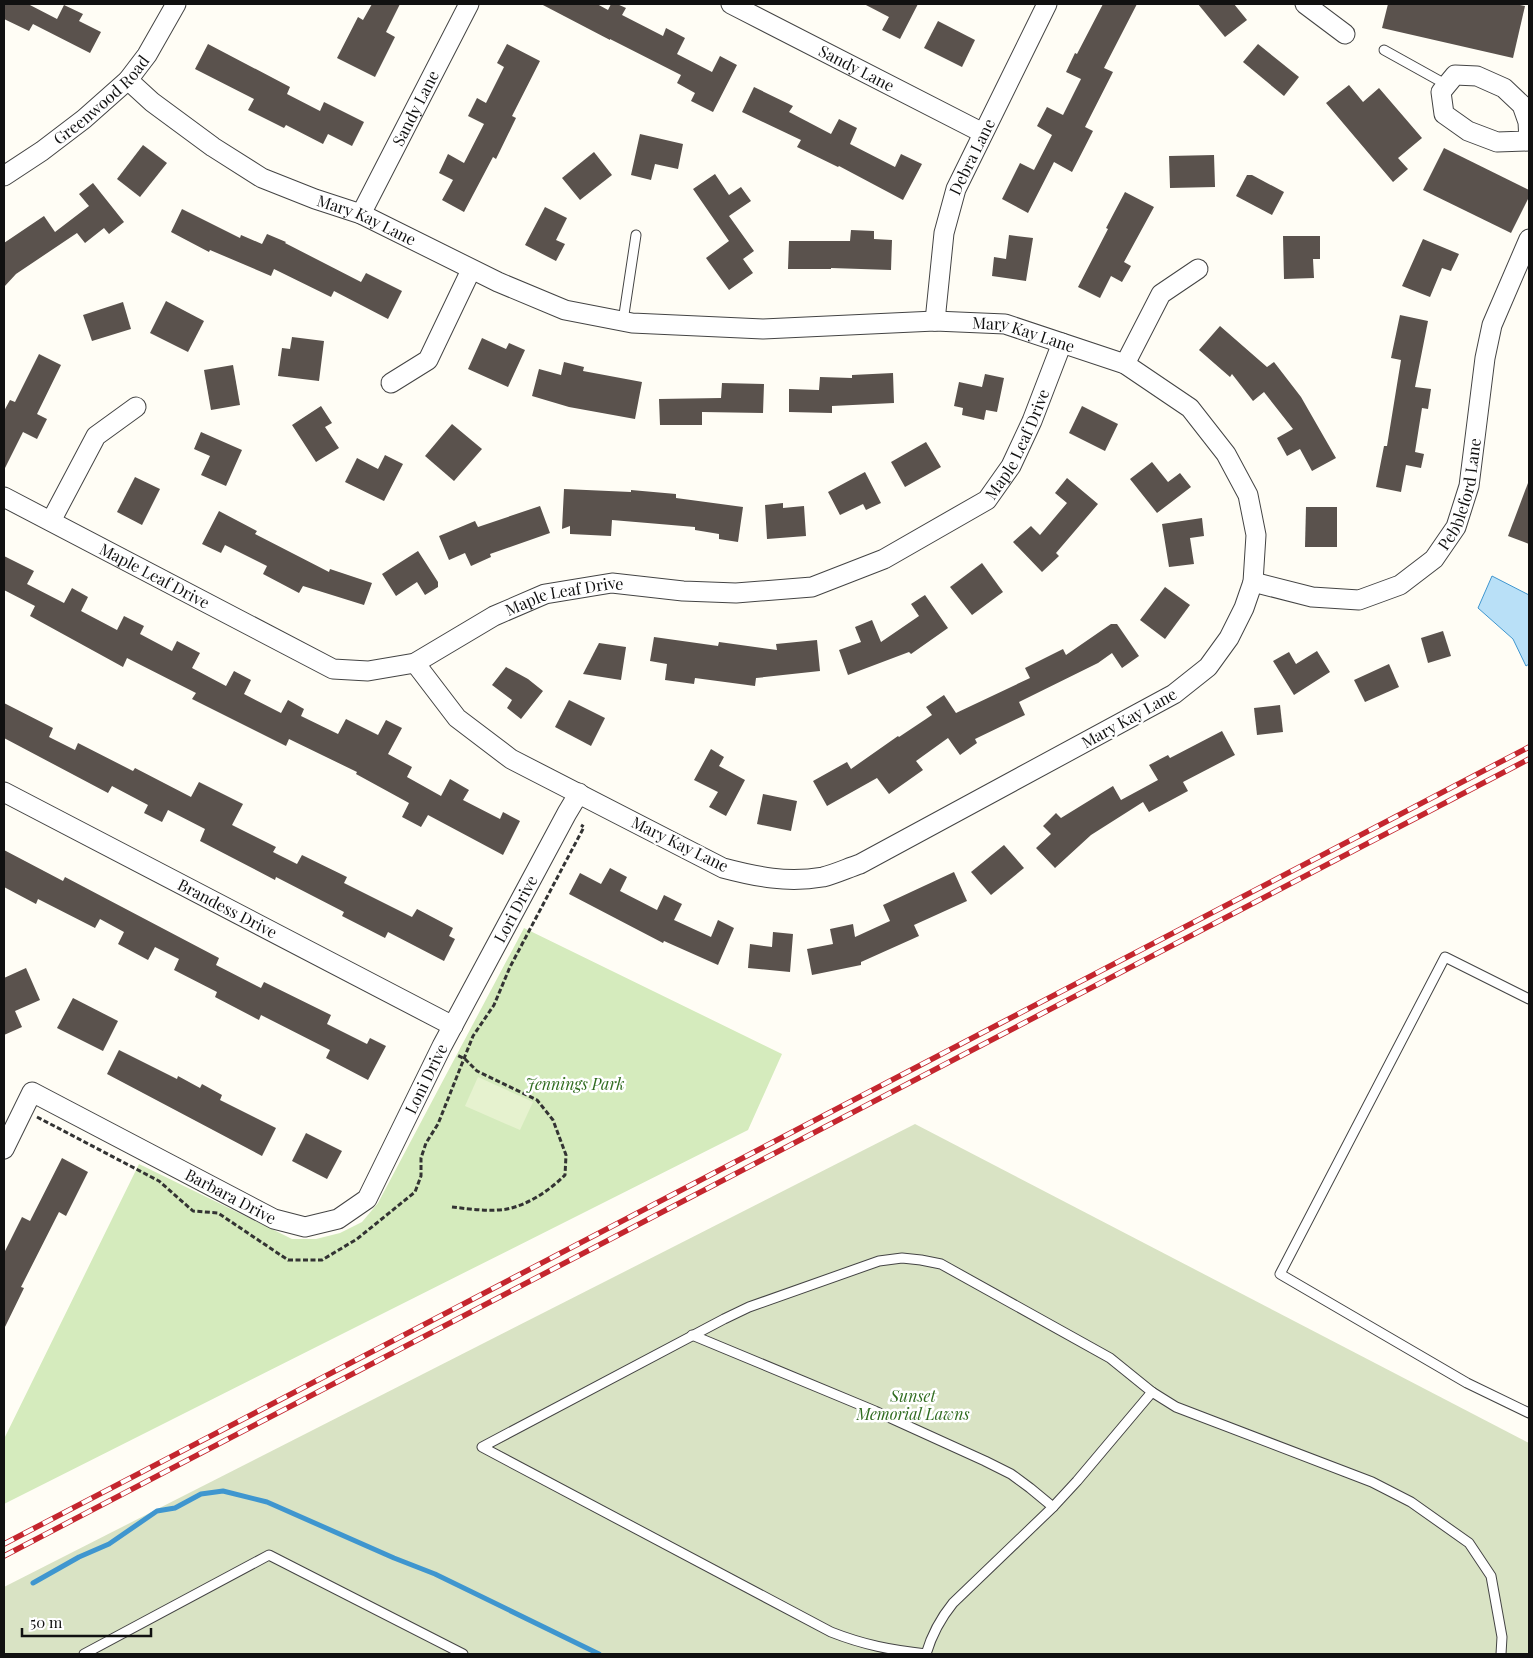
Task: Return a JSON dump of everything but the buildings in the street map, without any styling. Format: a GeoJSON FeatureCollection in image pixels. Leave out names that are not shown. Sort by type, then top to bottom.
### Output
{"type":"FeatureCollection","features":[{"type":"Feature","properties":{"kind":"street","name":"Greenwood Road"},"geometry":{"type":"LineString","coordinates":[[4,176],[42,151],[84,119],[128,80],[147,55],[176,4]]}},
{"type":"Feature","properties":{"kind":"street","name":"Sandy Lane"},"geometry":{"type":"LineString","coordinates":[[361,214],[469,4]]}},
{"type":"Feature","properties":{"kind":"street","name":"Sandy Lane"},"geometry":{"type":"LineString","coordinates":[[731,4],[983,133]]}},
{"type":"Feature","properties":{"kind":"street","name":"Debra Lane"},"geometry":{"type":"LineString","coordinates":[[935,321],[944,233],[956,189],[1047,4]]}},
{"type":"Feature","properties":{"kind":"street"},"geometry":{"type":"LineString","coordinates":[[1305,4],[1345,34]]}},
{"type":"Feature","properties":{"kind":"street"},"geometry":{"type":"LineString","coordinates":[[1456,76],[1478,76],[1504,88],[1522,105],[1528,122],[1529,141],[1498,142],[1468,131],[1444,114],[1441,92],[1456,76]]}},
{"type":"Feature","properties":{"kind":"street","name":"Mary Kay Lane"},"geometry":{"type":"LineString","coordinates":[[128,80],[152,102],[213,148],[262,178],[315,199],[361,214],[471,270],[565,310],[632,323],[763,329],[935,321],[1005,324],[1126,364],[1190,408],[1226,454],[1248,495],[1256,535],[1253,582],[1244,608],[1229,638],[1208,667],[1174,694],[860,864],[824,876],[790,879],[759,877],[722,868],[511,759],[457,718],[415,663]]}},
{"type":"Feature","properties":{"kind":"street","name":"Pebbleford Lane"},"geometry":{"type":"LineString","coordinates":[[1253,582],[1312,597],[1359,600],[1400,585],[1434,559],[1456,527],[1469,486],[1484,358],[1492,325],[1529,239]]}},
{"type":"Feature","properties":{"kind":"street"},"geometry":{"type":"LineString","coordinates":[[1126,364],[1161,294],[1198,269]]}},
{"type":"Feature","properties":{"kind":"street"},"geometry":{"type":"LineString","coordinates":[[391,383],[428,360],[471,270]]}},
{"type":"Feature","properties":{"kind":"street","name":"Maple Leaf Drive"},"geometry":{"type":"LineString","coordinates":[[4,497],[333,669],[368,671],[415,663],[494,616],[545,594],[612,583],[683,591],[736,593],[812,587],[884,559],[987,500],[1011,466],[1024,439],[1062,343]]}},
{"type":"Feature","properties":{"kind":"street"},"geometry":{"type":"LineString","coordinates":[[51,521],[96,436],[136,407]]}},
{"type":"Feature","properties":{"kind":"street","name":"Brandess Drive"},"geometry":{"type":"LineString","coordinates":[[4,792],[453,1026]]}},
{"type":"Feature","properties":{"kind":"street","name":"Lori Drive"},"geometry":{"type":"LineString","coordinates":[[453,1026],[579,793]]}},
{"type":"Feature","properties":{"kind":"street","name":"Loni Drive"},"geometry":{"type":"LineString","coordinates":[[400,1132],[453,1026]]}},
{"type":"Feature","properties":{"kind":"street","name":"Barbara Drive"},"geometry":{"type":"LineString","coordinates":[[24,1109],[32,1092],[274,1219],[305,1226],[338,1219],[367,1198],[400,1132]]}},
{"type":"Feature","properties":{"kind":"street"},"geometry":{"type":"LineString","coordinates":[[4,1149],[24,1109]]}},
{"type":"Feature","properties":{"kind":"lane"},"geometry":{"type":"LineString","coordinates":[[1384,50],[1447,85]]}},
{"type":"Feature","properties":{"kind":"lane"},"geometry":{"type":"LineString","coordinates":[[623,321],[636,235]]}},
{"type":"Feature","properties":{"kind":"lane"},"geometry":{"type":"LineString","coordinates":[[1529,999],[1445,957],[1280,1274],[1467,1383],[1529,1413]]}},
{"type":"Feature","properties":{"kind":"lane"},"geometry":{"type":"LineString","coordinates":[[1152,1392],[1077,1481],[953,1603],[939,1621],[926,1654],[882,1648],[854,1641],[831,1632],[482,1448],[692,1335],[749,1307],[879,1261],[902,1258],[941,1264],[1110,1358],[1152,1392],[1176,1407],[1372,1482],[1411,1502],[1469,1542],[1490,1576],[1502,1637],[1501,1654]]}},
{"type":"Feature","properties":{"kind":"lane"},"geometry":{"type":"LineString","coordinates":[[692,1335],[875,1411],[985,1461],[1011,1474],[1052,1507]]}},
{"type":"Feature","properties":{"kind":"lane"},"geometry":{"type":"LineString","coordinates":[[84,1654],[269,1555],[463,1654]]}},
{"type":"Feature","properties":{"kind":"path"},"geometry":{"type":"LineString","coordinates":[[24,1109],[159,1181],[193,1211],[218,1213],[288,1260],[322,1260],[357,1239],[415,1192],[421,1176],[421,1158],[426,1143],[438,1124],[473,1036],[494,1005],[510,967],[584,827],[567,814]]}},
{"type":"Feature","properties":{"kind":"path"},"geometry":{"type":"LineString","coordinates":[[442,1046],[465,1059],[477,1071],[538,1100],[553,1120],[566,1156],[565,1175],[552,1188],[533,1199],[508,1209],[452,1207]]}},
{"type":"Feature","properties":{"kind":"green space","name":"Jennings Park"},"geometry":{"type":"Polygon","coordinates":[[[524,928],[782,1054],[748,1130],[4,1504],[4,1439],[139,1164],[292,1239],[316,1239],[340,1233],[362,1222],[378,1203],[524,928]]]}},
{"type":"Feature","properties":{"kind":"green space"},"geometry":{"type":"Polygon","coordinates":[[[478,1077],[533,1102],[520,1130],[465,1106],[478,1077]]]}},
{"type":"Feature","properties":{"kind":"green space","name":"Sunset Memorial Lawns"},"geometry":{"type":"Polygon","coordinates":[[[915,1124],[1529,1443],[1529,1654],[4,1654],[4,1587],[915,1124]]]}},
{"type":"Feature","properties":{"kind":"water"},"geometry":{"type":"Polygon","coordinates":[[[1492,576],[1529,595],[1529,664],[1526,666],[1513,639],[1478,608],[1492,576]]]}},
{"type":"Feature","properties":{"kind":"waterway"},"geometry":{"type":"LineString","coordinates":[[33,1583],[79,1557],[109,1544],[157,1511],[175,1508],[201,1494],[223,1491],[267,1502],[435,1574],[599,1654]]}},
{"type":"Feature","properties":{"kind":"railway"},"geometry":{"type":"LineString","coordinates":[[4,1544],[1529,747]]}},
{"type":"Feature","properties":{"kind":"railway"},"geometry":{"type":"LineString","coordinates":[[4,1556],[1529,759]]}}]}
